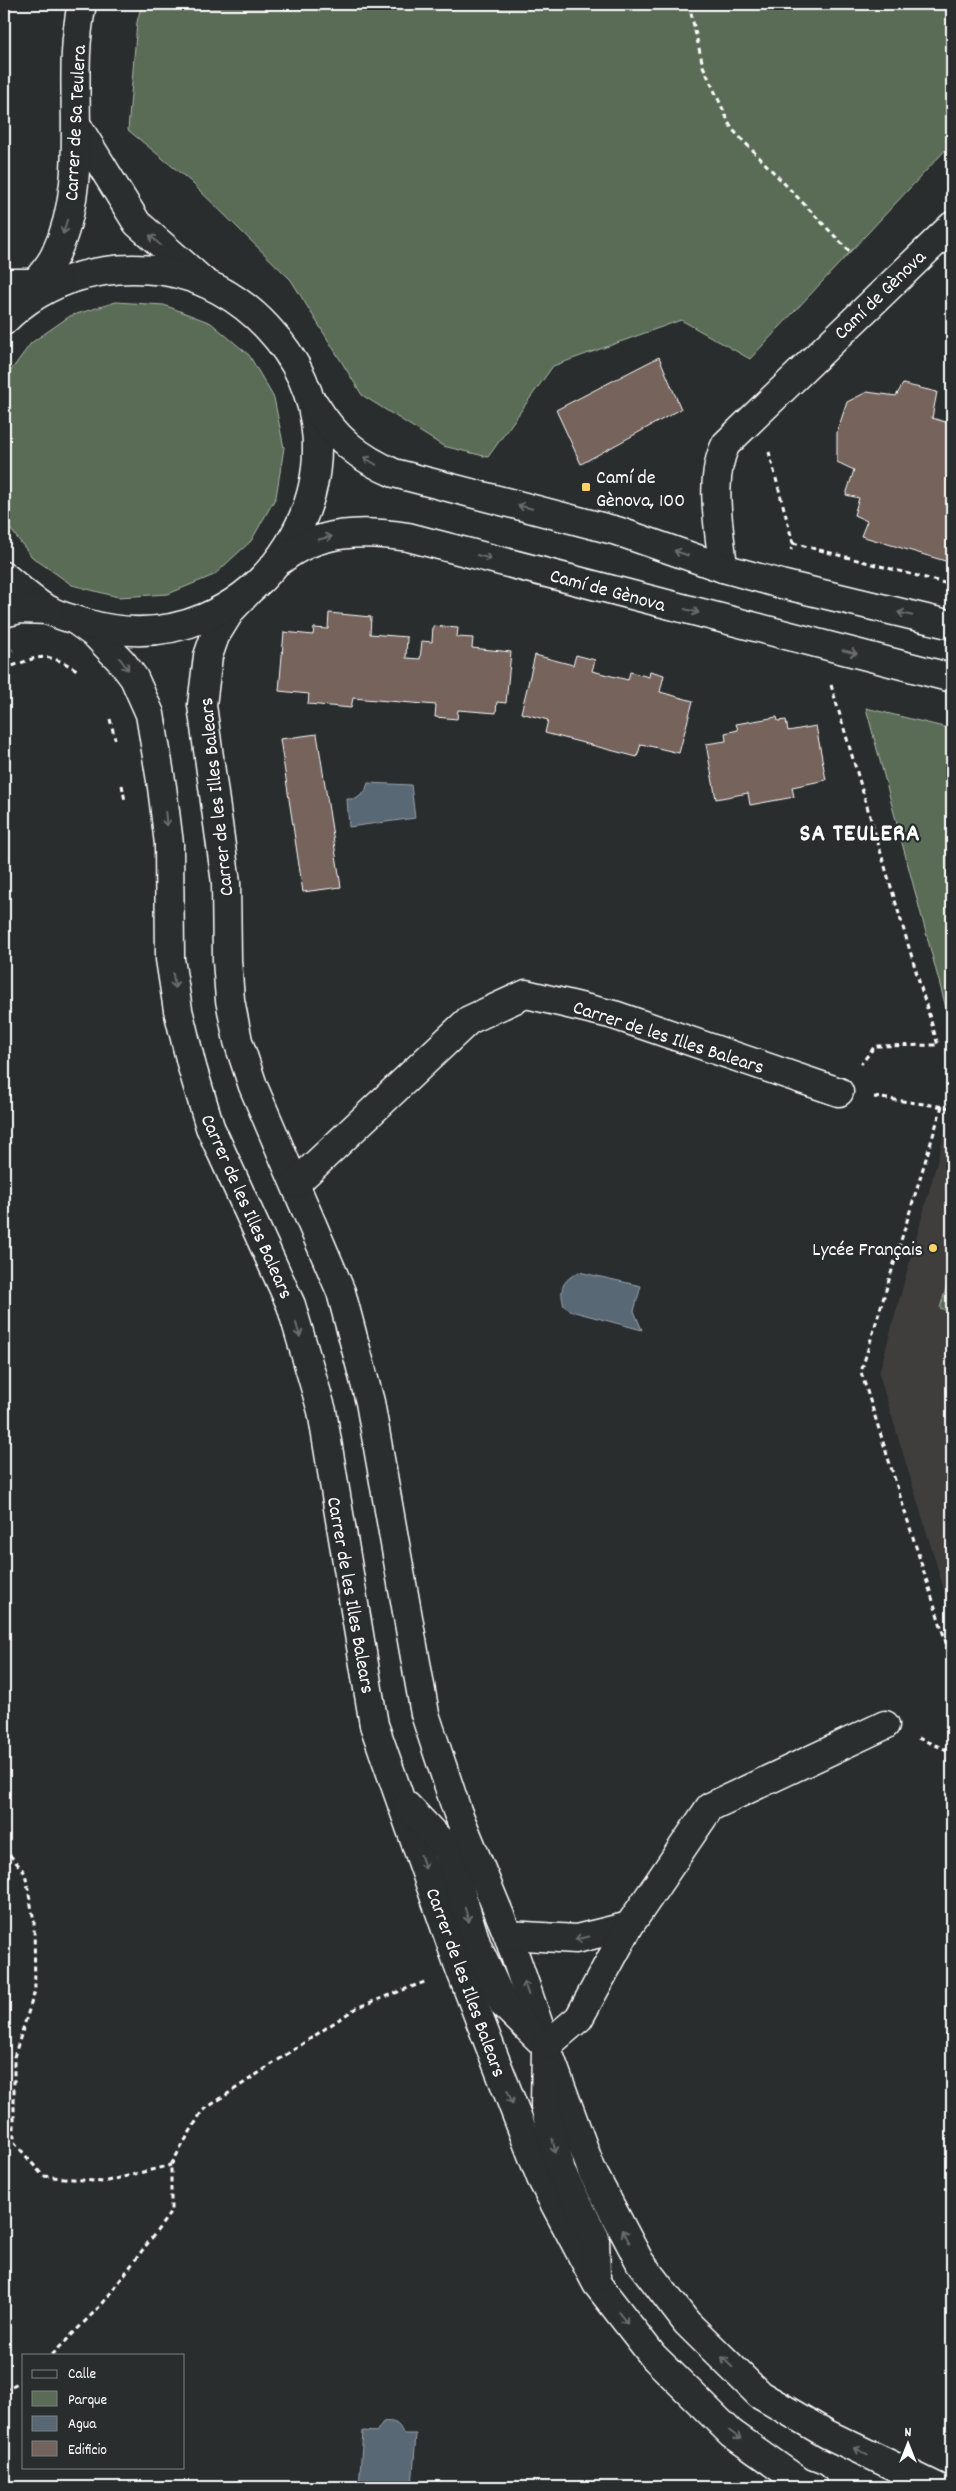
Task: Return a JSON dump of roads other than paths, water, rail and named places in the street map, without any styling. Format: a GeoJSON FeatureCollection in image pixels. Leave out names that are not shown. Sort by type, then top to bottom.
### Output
{"type":"FeatureCollection","features":[{"type":"Feature","properties":{"kind":"main road","name":"Carrer de Sa Teulera"},"geometry":{"type":"LineString","coordinates":[[46,284],[71,205],[78,127],[75,83],[82,4]]}},
{"type":"Feature","properties":{"kind":"main road"},"geometry":{"type":"LineString","coordinates":[[78,127],[138,223],[205,283]]}},
{"type":"Feature","properties":{"kind":"main road","name":"Camí de Gènova"},"geometry":{"type":"LineString","coordinates":[[722,568],[716,476],[719,458],[726,444],[952,226]]}},
{"type":"Feature","properties":{"kind":"main road"},"geometry":{"type":"LineString","coordinates":[[4,283],[46,284],[87,273],[116,268],[146,268],[174,273],[205,283],[233,297],[258,317],[279,339],[296,366],[308,395],[316,425],[318,457],[314,488],[304,518],[290,544],[248,592],[224,608],[197,622],[166,630],[136,632],[107,630],[49,610],[4,576]]}},
{"type":"Feature","properties":{"kind":"main road"},"geometry":{"type":"LineString","coordinates":[[7,318],[46,284]]}},
{"type":"Feature","properties":{"kind":"main road"},"geometry":{"type":"LineString","coordinates":[[308,395],[341,441],[375,464],[421,481],[617,531],[722,568],[952,625]]}},
{"type":"Feature","properties":{"kind":"main road","name":"Camí de Gènova"},"geometry":{"type":"LineString","coordinates":[[269,570],[294,549],[313,541],[355,532],[389,534],[952,678]]}},
{"type":"Feature","properties":{"kind":"main road","name":"Carrer de les Illes Balears"},"geometry":{"type":"LineString","coordinates":[[248,592],[231,610],[215,636],[208,656],[204,680],[203,720],[223,854],[230,1000],[238,1041],[253,1086],[341,1292],[370,1402],[425,1714],[457,1811],[508,1935],[592,2171],[640,2262],[687,2323],[760,2395],[827,2434],[937,2487]]}},
{"type":"Feature","properties":{"kind":"main road"},"geometry":{"type":"LineString","coordinates":[[4,613],[20,609],[49,610]]}},
{"type":"Feature","properties":{"kind":"main road","name":"Carrer de les Illes Balears"},"geometry":{"type":"LineString","coordinates":[[75,620],[96,635],[122,662],[134,678],[150,714],[169,844],[170,959],[180,1020],[192,1068],[210,1126],[291,1305],[322,1411],[374,1725],[460,1969],[541,2178],[597,2284],[653,2356],[724,2426],[804,2486]]}},
{"type":"Feature","properties":{"kind":"main road","name":"Carrer de les Illes Balears"},"geometry":{"type":"LineString","coordinates":[[296,1183],[469,1020],[526,994],[614,1015],[839,1092]]}},
{"type":"Feature","properties":{"kind":"main road"},"geometry":{"type":"LineString","coordinates":[[546,2046],[579,2018],[629,1926],[710,1808],[886,1725]]}},
{"type":"Feature","properties":{"kind":"main road"},"geometry":{"type":"LineString","coordinates":[[401,1800],[447,1848],[477,1946],[504,2006],[546,2046],[545,2106],[561,2172],[594,2238],[597,2284]]}},
{"type":"Feature","properties":{"kind":"main road"},"geometry":{"type":"LineString","coordinates":[[508,1935],[576,1940],[629,1926]]}},
{"type":"Feature","properties":{"kind":"water"},"geometry":{"type":"Polygon","coordinates":[[[368,783],[411,785],[415,818],[349,827],[347,799],[356,799],[365,792],[368,783]]]}},
{"type":"Feature","properties":{"kind":"water"},"geometry":{"type":"Polygon","coordinates":[[[579,1272],[641,1286],[634,1311],[642,1330],[571,1311],[564,1306],[563,1286],[565,1282],[579,1272]]]}},
{"type":"Feature","properties":{"kind":"water"},"geometry":{"type":"Polygon","coordinates":[[[383,2422],[396,2424],[403,2434],[416,2434],[412,2487],[359,2487],[363,2431],[376,2432],[383,2422]]]}},
{"type":"Feature","properties":{"kind":"place","name":"Camí de Gènova, 100"},"geometry":{"type":"Point","coordinates":[586,487]}},
{"type":"Feature","properties":{"kind":"place","name":"Lycée Français"},"geometry":{"type":"Point","coordinates":[933,1248]}},
{"type":"Feature","properties":{"kind":"district","name":"SA TEULERA"},"geometry":{"type":"Point","coordinates":[860,831]}}]}
